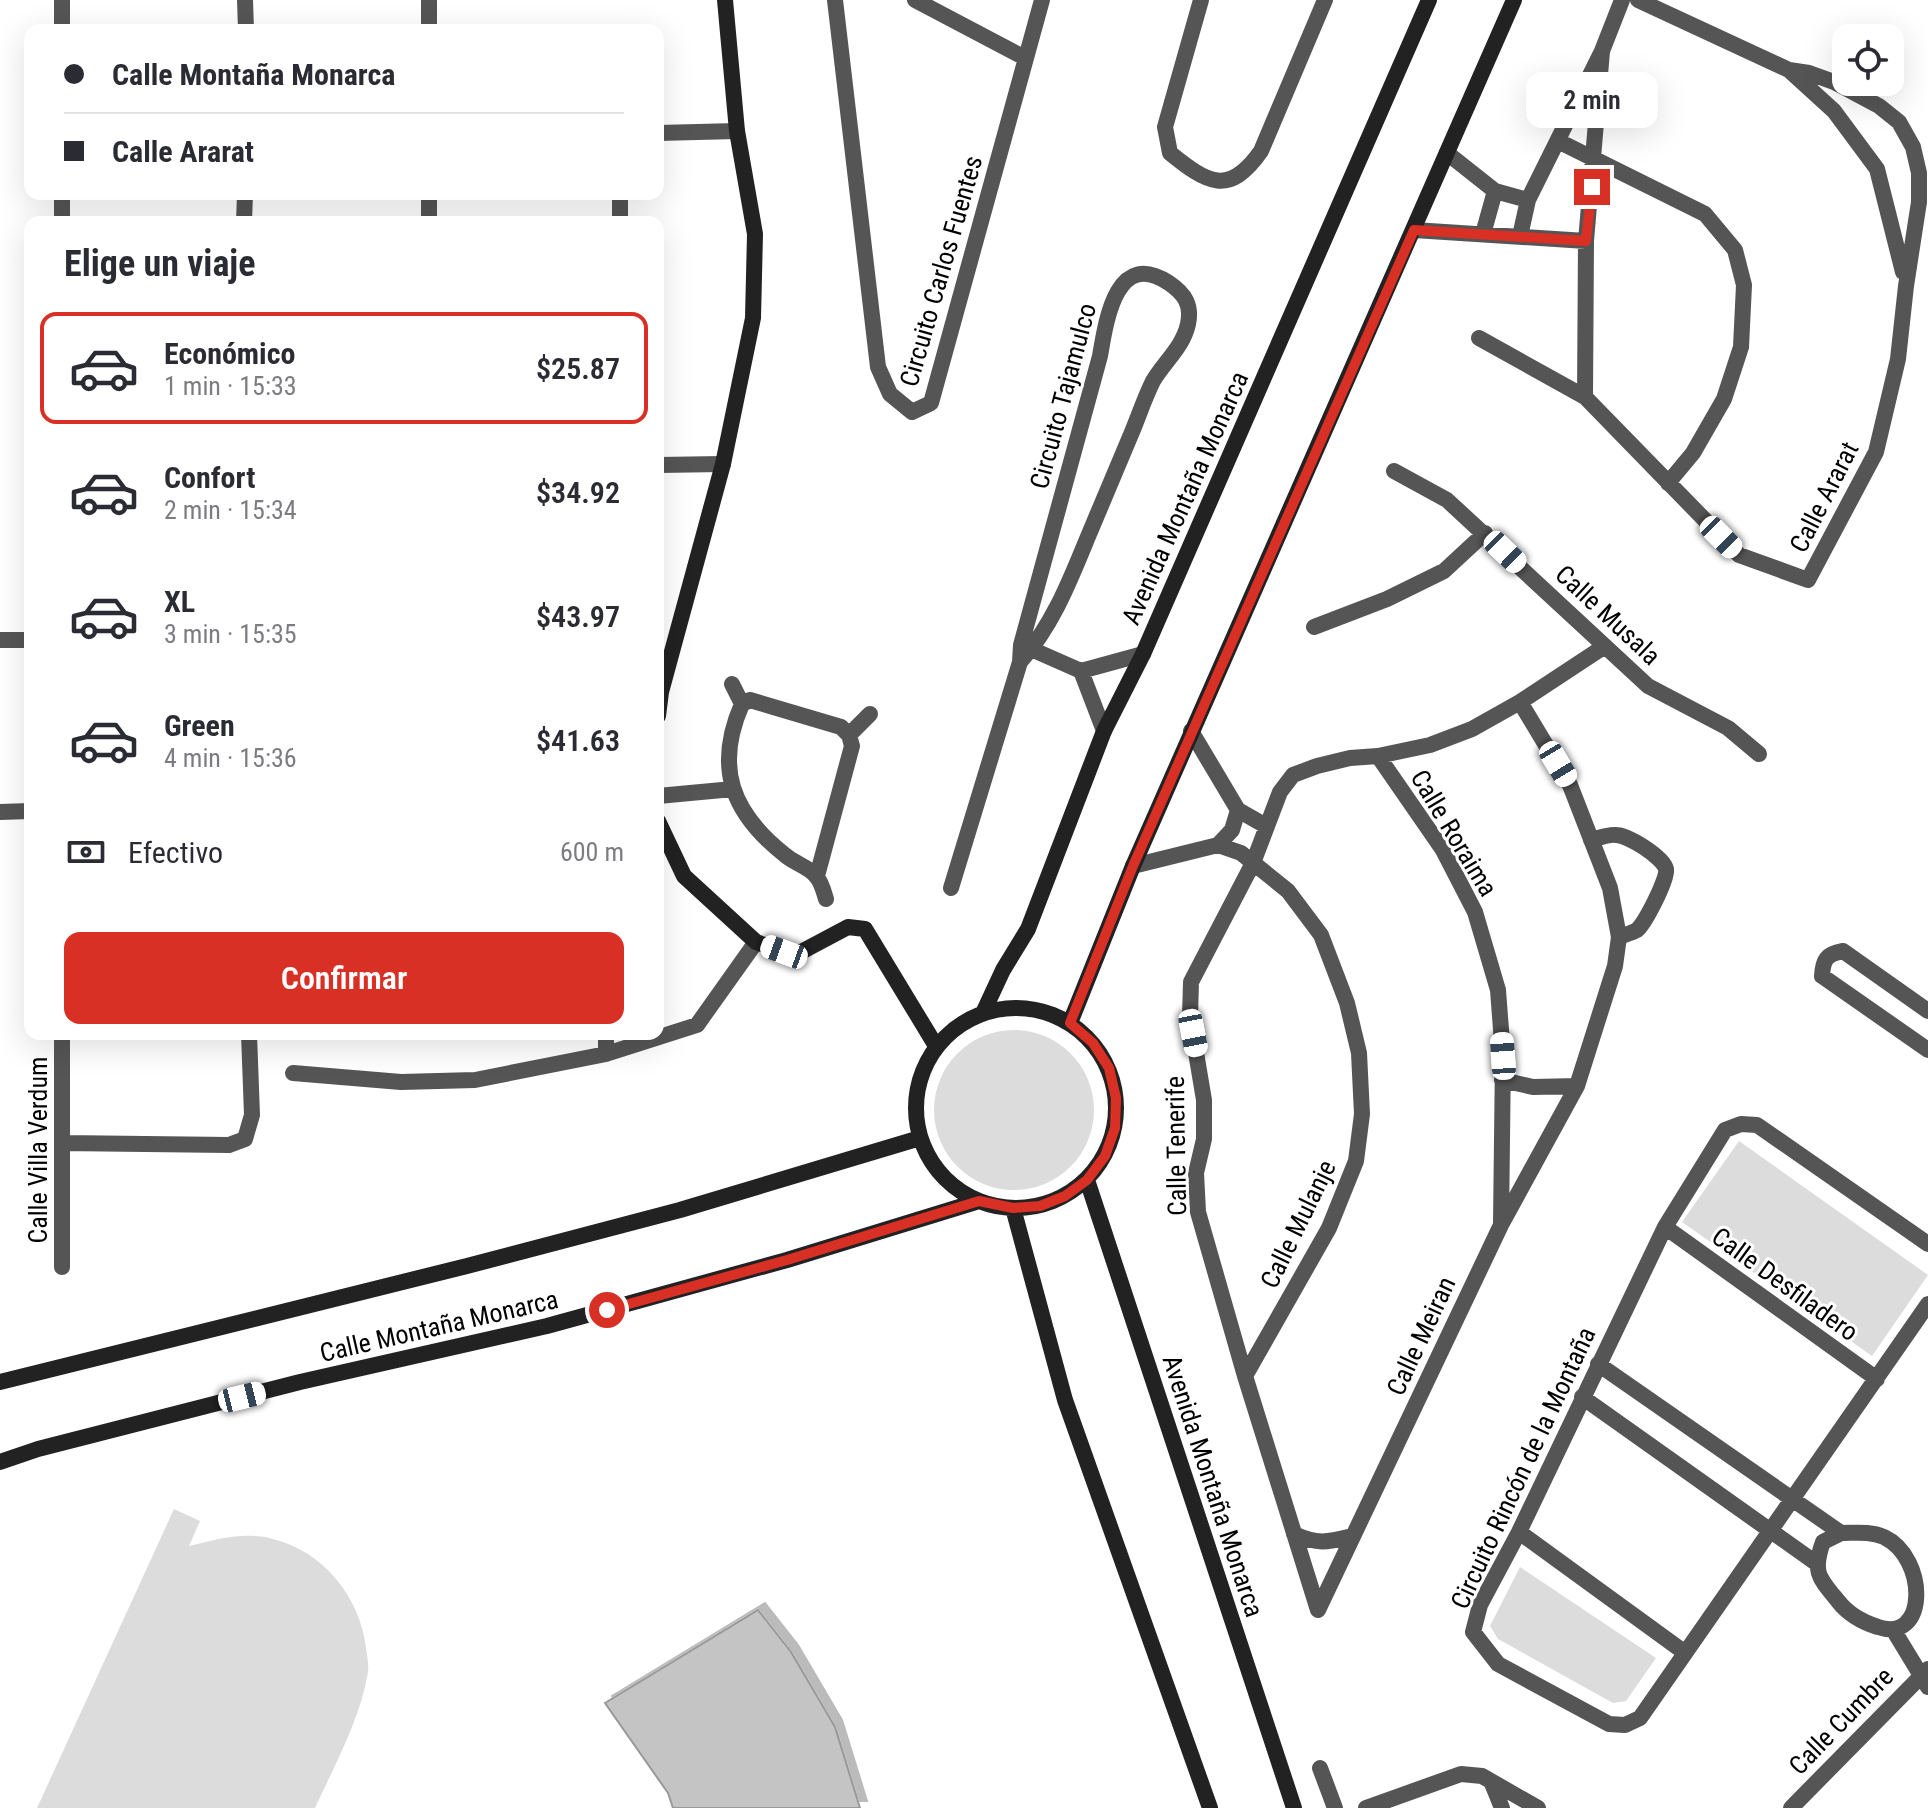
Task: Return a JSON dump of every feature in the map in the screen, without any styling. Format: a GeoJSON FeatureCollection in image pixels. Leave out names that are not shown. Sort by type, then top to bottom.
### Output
{"type":"FeatureCollection","features":[{"type":"Feature","properties":{"kind":"main road"},"geometry":{"type":"LineString","coordinates":[[664,681],[723,464],[753,318],[755,234],[737,131],[725,0]]}},
{"type":"Feature","properties":{"kind":"main road","name":"Avenida Montaña Monarca"},"geometry":{"type":"LineString","coordinates":[[983,1013],[1003,970],[1028,929],[1104,731],[1143,654],[1429,0]]}},
{"type":"Feature","properties":{"kind":"main road"},"geometry":{"type":"LineString","coordinates":[[1070,1023],[1191,731],[1514,0]]}},
{"type":"Feature","properties":{"kind":"main road"},"geometry":{"type":"LineString","coordinates":[[664,834],[684,876],[756,942],[784,952],[801,952],[848,927],[865,929],[936,1046]]}},
{"type":"Feature","properties":{"kind":"main road"},"geometry":{"type":"LineString","coordinates":[[1028,1009],[1042,1011],[1070,1023],[1093,1043],[1109,1068],[1116,1098],[1115,1128],[1105,1156],[1087,1180],[1065,1196],[1040,1206],[1013,1208],[979,1201],[953,1186],[933,1164],[920,1138],[916,1106],[921,1075],[936,1046],[958,1026],[983,1013],[1028,1009]]}},
{"type":"Feature","properties":{"kind":"main road","name":"Calle Montaña Monarca"},"geometry":{"type":"LineString","coordinates":[[0,1382],[635,1222],[920,1138]]}},
{"type":"Feature","properties":{"kind":"main road","name":"Avenida Montaña Monarca"},"geometry":{"type":"LineString","coordinates":[[1087,1180],[1294,1808]]}},
{"type":"Feature","properties":{"kind":"main road","name":"Calle Montaña Monarca"},"geometry":{"type":"LineString","coordinates":[[0,1462],[38,1449],[300,1382],[547,1326],[787,1260],[979,1201]]}},
{"type":"Feature","properties":{"kind":"main road"},"geometry":{"type":"LineString","coordinates":[[1013,1208],[1065,1400],[1210,1808]]}},
{"type":"Feature","properties":{"kind":"street"},"geometry":{"type":"LineString","coordinates":[[62,0],[62,24]]}},
{"type":"Feature","properties":{"kind":"street"},"geometry":{"type":"LineString","coordinates":[[245,0],[246,24]]}},
{"type":"Feature","properties":{"kind":"street"},"geometry":{"type":"LineString","coordinates":[[429,0],[429,24]]}},
{"type":"Feature","properties":{"kind":"street","name":"Circuito Carlos Fuentes"},"geometry":{"type":"LineString","coordinates":[[835,0],[878,367],[890,394],[912,412],[931,403],[1042,0]]}},
{"type":"Feature","properties":{"kind":"street"},"geometry":{"type":"LineString","coordinates":[[915,0],[1025,58]]}},
{"type":"Feature","properties":{"kind":"street"},"geometry":{"type":"LineString","coordinates":[[1201,0],[1165,127],[1170,153],[1209,181],[1233,179],[1247,170],[1261,151],[1325,0]]}},
{"type":"Feature","properties":{"kind":"street"},"geometry":{"type":"LineString","coordinates":[[1520,236],[1528,200],[1602,51],[1622,0]]}},
{"type":"Feature","properties":{"kind":"street","name":"Calle Ararat"},"geometry":{"type":"LineString","coordinates":[[1479,338],[1585,397],[1739,555],[1808,580],[1876,452],[1898,359],[1919,202],[1919,173],[1913,147],[1899,122],[1879,106],[1834,82],[1789,70],[1638,0]]}},
{"type":"Feature","properties":{"kind":"street"},"geometry":{"type":"LineString","coordinates":[[1585,397],[1586,241],[1602,51]]}},
{"type":"Feature","properties":{"kind":"street","name":"Calle Ararat"},"geometry":{"type":"LineString","coordinates":[[1789,70],[1834,111],[1877,169],[1896,235],[1906,286]]}},
{"type":"Feature","properties":{"kind":"street"},"geometry":{"type":"LineString","coordinates":[[664,133],[737,131]]}},
{"type":"Feature","properties":{"kind":"street"},"geometry":{"type":"LineString","coordinates":[[1558,141],[1705,214],[1735,250],[1744,285],[1741,347],[1724,399],[1693,453],[1668,483]]}},
{"type":"Feature","properties":{"kind":"street"},"geometry":{"type":"LineString","coordinates":[[1447,153],[1495,191],[1528,200]]}},
{"type":"Feature","properties":{"kind":"street"},"geometry":{"type":"LineString","coordinates":[[1483,234],[1495,191]]}},
{"type":"Feature","properties":{"kind":"street"},"geometry":{"type":"LineString","coordinates":[[1414,230],[1586,241]]}},
{"type":"Feature","properties":{"kind":"street","name":"Circuito Tajamulco"},"geometry":{"type":"LineString","coordinates":[[951,888],[1027,647],[1100,356],[1107,312],[1119,286],[1136,276],[1154,275],[1182,293],[1190,306],[1188,324],[1180,346],[1154,380],[1059,607],[1027,647]]}},
{"type":"Feature","properties":{"kind":"street"},"geometry":{"type":"LineString","coordinates":[[664,465],[723,464]]}},
{"type":"Feature","properties":{"kind":"street","name":"Calle Musala"},"geometry":{"type":"LineString","coordinates":[[1394,471],[1447,500],[1648,686],[1728,728],[1759,754]]}},
{"type":"Feature","properties":{"kind":"street"},"geometry":{"type":"LineString","coordinates":[[1314,627],[1387,599],[1444,571],[1485,533]]}},
{"type":"Feature","properties":{"kind":"street"},"geometry":{"type":"LineString","coordinates":[[0,640],[24,640]]}},
{"type":"Feature","properties":{"kind":"street","name":"Calle Tenerife"},"geometry":{"type":"LineString","coordinates":[[1318,1610],[1198,1212],[1196,1173],[1204,1139],[1204,1100],[1190,1017],[1191,982],[1253,863],[1280,792],[1293,775],[1328,763],[1378,756],[1444,740],[1472,729],[1520,702],[1605,646]]}},
{"type":"Feature","properties":{"kind":"street"},"geometry":{"type":"LineString","coordinates":[[1027,647],[1081,671],[1143,654]]}},
{"type":"Feature","properties":{"kind":"street"},"geometry":{"type":"LineString","coordinates":[[1081,671],[1104,731]]}},
{"type":"Feature","properties":{"kind":"street"},"geometry":{"type":"LineString","coordinates":[[732,684],[742,704],[728,747],[733,789],[742,813],[785,855],[817,876],[826,899]]}},
{"type":"Feature","properties":{"kind":"street"},"geometry":{"type":"LineString","coordinates":[[742,704],[750,700],[841,727],[849,735],[852,746],[817,876]]}},
{"type":"Feature","properties":{"kind":"street","name":"Calle Meiran"},"geometry":{"type":"LineString","coordinates":[[1318,1610],[1501,1225],[1577,1086],[1615,966],[1619,937],[1610,888],[1570,785],[1520,702]]}},
{"type":"Feature","properties":{"kind":"street"},"geometry":{"type":"LineString","coordinates":[[849,735],[870,714]]}},
{"type":"Feature","properties":{"kind":"street"},"geometry":{"type":"LineString","coordinates":[[1191,731],[1238,810],[1266,826]]}},
{"type":"Feature","properties":{"kind":"street","name":"Calle Roraima"},"geometry":{"type":"LineString","coordinates":[[1378,756],[1443,850],[1475,912],[1498,990],[1502,1080],[1501,1225]]}},
{"type":"Feature","properties":{"kind":"street"},"geometry":{"type":"LineString","coordinates":[[664,795],[733,789]]}},
{"type":"Feature","properties":{"kind":"street"},"geometry":{"type":"LineString","coordinates":[[1133,866],[1218,845],[1232,830],[1238,810]]}},
{"type":"Feature","properties":{"kind":"street"},"geometry":{"type":"LineString","coordinates":[[0,812],[24,811]]}},
{"type":"Feature","properties":{"kind":"street"},"geometry":{"type":"LineString","coordinates":[[1591,840],[1615,835],[1625,838],[1659,858],[1666,867],[1666,876],[1646,918],[1637,930],[1619,937]]}},
{"type":"Feature","properties":{"kind":"street","name":"Calle Mulanje"},"geometry":{"type":"LineString","coordinates":[[1218,845],[1241,853],[1288,891],[1321,935],[1347,1003],[1359,1053],[1362,1114],[1356,1161],[1329,1228],[1245,1376]]}},
{"type":"Feature","properties":{"kind":"street"},"geometry":{"type":"LineString","coordinates":[[664,1036],[697,1025],[756,942]]}},
{"type":"Feature","properties":{"kind":"street"},"geometry":{"type":"LineString","coordinates":[[1928,1011],[1843,951],[1830,953],[1824,960],[1822,976],[1928,1050]]}},
{"type":"Feature","properties":{"kind":"street","name":"Calle Villa Verdum"},"geometry":{"type":"LineString","coordinates":[[62,1040],[62,1267]]}},
{"type":"Feature","properties":{"kind":"street"},"geometry":{"type":"LineString","coordinates":[[62,1143],[229,1145],[245,1139],[252,1115],[249,1040]]}},
{"type":"Feature","properties":{"kind":"street"},"geometry":{"type":"LineString","coordinates":[[606,1040],[606,1054]]}},
{"type":"Feature","properties":{"kind":"street"},"geometry":{"type":"LineString","coordinates":[[293,1073],[401,1082],[475,1080],[606,1054],[650,1040]]}},
{"type":"Feature","properties":{"kind":"street"},"geometry":{"type":"LineString","coordinates":[[1502,1080],[1550,1089],[1577,1086]]}},
{"type":"Feature","properties":{"kind":"street","name":"Circuito Rincón de la Montaña"},"geometry":{"type":"LineString","coordinates":[[1928,1244],[1757,1125],[1741,1124],[1725,1130],[1665,1227],[1519,1532],[1480,1605],[1473,1632],[1498,1664],[1609,1724],[1625,1725],[1640,1718],[1928,1304]]}},
{"type":"Feature","properties":{"kind":"street","name":"Calle Desfiladero"},"geometry":{"type":"LineString","coordinates":[[1665,1227],[1877,1379]]}},
{"type":"Feature","properties":{"kind":"street"},"geometry":{"type":"LineString","coordinates":[[1598,1364],[1841,1533]]}},
{"type":"Feature","properties":{"kind":"street"},"geometry":{"type":"LineString","coordinates":[[1582,1397],[1771,1528],[1816,1563]]}},
{"type":"Feature","properties":{"kind":"street"},"geometry":{"type":"LineString","coordinates":[[1519,1532],[1684,1652]]}},
{"type":"Feature","properties":{"kind":"street"},"geometry":{"type":"LineString","coordinates":[[1841,1533],[1882,1536],[1909,1554],[1920,1565],[1926,1583],[1926,1614],[1911,1625],[1894,1631],[1865,1623],[1844,1609],[1820,1579],[1816,1563],[1823,1542],[1841,1533]]}},
{"type":"Feature","properties":{"kind":"street"},"geometry":{"type":"LineString","coordinates":[[1294,1534],[1312,1542],[1327,1543],[1353,1536]]}},
{"type":"Feature","properties":{"kind":"street"},"geometry":{"type":"LineString","coordinates":[[1894,1631],[1926,1676]]}},
{"type":"Feature","properties":{"kind":"street","name":"Calle Cumbre"},"geometry":{"type":"LineString","coordinates":[[1795,1805],[1926,1676]]}},
{"type":"Feature","properties":{"kind":"street"},"geometry":{"type":"LineString","coordinates":[[1320,1768],[1335,1808]]}},
{"type":"Feature","properties":{"kind":"street"},"geometry":{"type":"LineString","coordinates":[[1366,1808],[1461,1774],[1482,1776],[1538,1808]]}},
{"type":"Feature","properties":{"kind":"street"},"geometry":{"type":"LineString","coordinates":[[1491,1781],[1502,1808]]}},
{"type":"Feature","properties":{"kind":"shaded area"},"geometry":{"type":"Polygon","coordinates":[[[1014,1030],[1045,1036],[1070,1054],[1088,1079],[1094,1110],[1088,1141],[1070,1166],[1045,1184],[1014,1190],[983,1184],[958,1166],[940,1141],[934,1110],[940,1079],[958,1054],[983,1036],[1014,1030]]]}},
{"type":"Feature","properties":{"kind":"shaded area"},"geometry":{"type":"Polygon","coordinates":[[[1739,1141],[1928,1275],[1872,1356],[1682,1222],[1739,1141]]]}},
{"type":"Feature","properties":{"kind":"shaded area"},"geometry":{"type":"Polygon","coordinates":[[[174,1509],[200,1521],[189,1546],[252,1536],[273,1539],[308,1554],[336,1579],[356,1611],[362,1629],[368,1672],[353,1725],[315,1808],[37,1808],[174,1509]]]}},
{"type":"Feature","properties":{"kind":"shaded area"},"geometry":{"type":"Polygon","coordinates":[[[1520,1567],[1656,1658],[1626,1701],[1613,1703],[1498,1639],[1490,1626],[1520,1567]]]}},
{"type":"Feature","properties":{"kind":"building"},"geometry":{"type":"Polygon","coordinates":[[[758,1610],[791,1652],[835,1727],[860,1808],[673,1808],[668,1793],[605,1703],[758,1610]]]}},
{"type":"Feature","properties":{"kind":"route"},"geometry":{"type":"LineString","coordinates":[[607,1310],[787,1260],[979,1201],[1013,1208],[1040,1206],[1065,1196],[1087,1180],[1105,1156],[1115,1128],[1116,1098],[1109,1068],[1093,1043],[1070,1023],[1191,731],[1414,230],[1586,241],[1592,187]]}}]}
